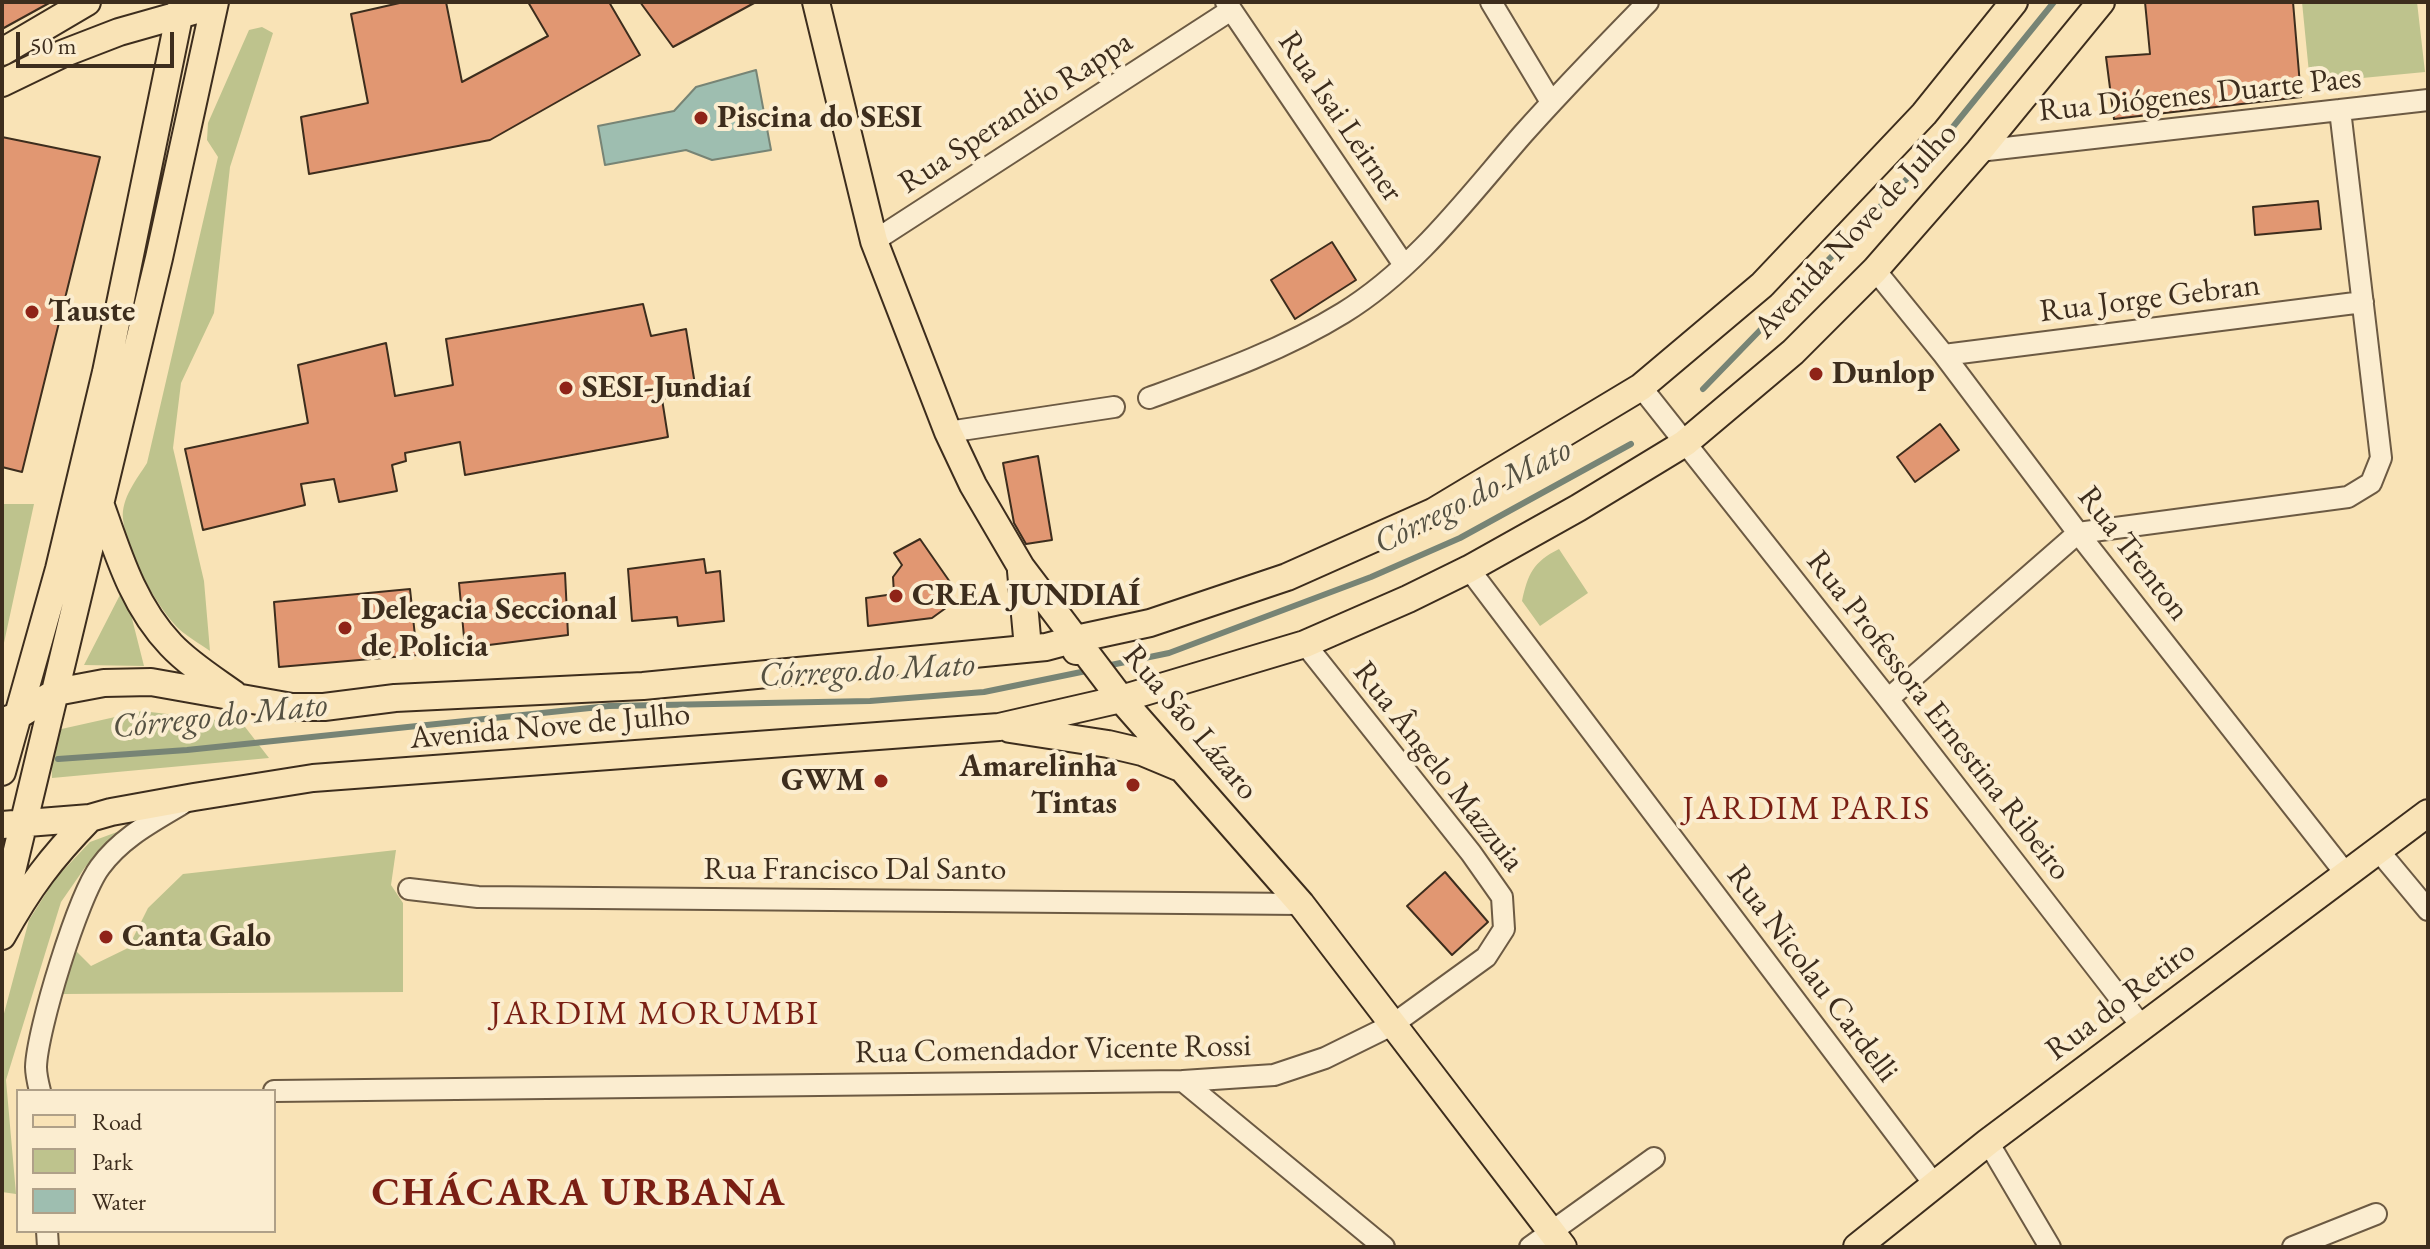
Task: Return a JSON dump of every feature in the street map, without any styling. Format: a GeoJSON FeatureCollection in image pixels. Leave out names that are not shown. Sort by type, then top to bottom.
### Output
{"type":"FeatureCollection","features":[{"type":"Feature","properties":{"kind":"main road"},"geometry":{"type":"LineString","coordinates":[[2,52],[87,2]]}},
{"type":"Feature","properties":{"kind":"main road","name":"Rua São Lázaro"},"geometry":{"type":"LineString","coordinates":[[817,2],[874,241],[948,432],[973,485],[1021,567],[1107,693],[1182,768],[1301,904],[1548,1242]]}},
{"type":"Feature","properties":{"kind":"main road","name":"Avenida Nove de Julho"},"geometry":{"type":"LineString","coordinates":[[10,718],[56,692],[128,681],[151,682],[292,707],[324,707],[395,698],[643,686],[1028,648],[1079,648],[1287,577],[1433,512],[1648,395],[1762,285],[1924,114],[2014,2]]}},
{"type":"Feature","properties":{"kind":"main road","name":"Avenida Nove de Julho"},"geometry":{"type":"LineString","coordinates":[[13,824],[90,818],[313,778],[999,727],[1107,693],[1305,644],[1469,569],[1578,508],[1680,437],[1793,352],[1875,270],[1979,151],[2101,2]]}},
{"type":"Feature","properties":{"kind":"main road"},"geometry":{"type":"LineString","coordinates":[[2,83],[62,54],[180,9],[219,3],[56,692],[13,824],[2,913]]}},
{"type":"Feature","properties":{"kind":"main road"},"geometry":{"type":"LineString","coordinates":[[2,772],[10,718],[59,569],[106,372],[180,9]]}},
{"type":"Feature","properties":{"kind":"main road"},"geometry":{"type":"LineString","coordinates":[[100,503],[125,575],[149,618],[172,647],[240,699]]}},
{"type":"Feature","properties":{"kind":"main road"},"geometry":{"type":"LineString","coordinates":[[1021,567],[1028,648]]}},
{"type":"Feature","properties":{"kind":"main road"},"geometry":{"type":"LineString","coordinates":[[999,727],[1108,744],[1142,752],[1182,768]]}},
{"type":"Feature","properties":{"kind":"main road"},"geometry":{"type":"LineString","coordinates":[[2,936],[22,899],[51,858],[90,818]]}},
{"type":"Feature","properties":{"kind":"main road","name":"Rua do Retiro"},"geometry":{"type":"LineString","coordinates":[[1857,1247],[1988,1142],[2378,850],[2424,823]]}},
{"type":"Feature","properties":{"kind":"street"},"geometry":{"type":"LineString","coordinates":[[1491,2],[1551,102]]}},
{"type":"Feature","properties":{"kind":"street"},"geometry":{"type":"LineString","coordinates":[[1149,398],[1232,368],[1344,312],[1404,265],[1551,102],[1648,2]]}},
{"type":"Feature","properties":{"kind":"street","name":"Rua Sperandio Rappa"},"geometry":{"type":"LineString","coordinates":[[874,241],[1228,6]]}},
{"type":"Feature","properties":{"kind":"street","name":"Rua Isai Leirner"},"geometry":{"type":"LineString","coordinates":[[1228,6],[1404,265]]}},
{"type":"Feature","properties":{"kind":"street","name":"Rua Diógenes Duarte Paes"},"geometry":{"type":"LineString","coordinates":[[1979,151],[2428,100]]}},
{"type":"Feature","properties":{"kind":"street"},"geometry":{"type":"LineString","coordinates":[[1888,699],[2078,533],[2348,497],[2371,483],[2381,458],[2340,110]]}},
{"type":"Feature","properties":{"kind":"street","name":"Rua Trenton"},"geometry":{"type":"LineString","coordinates":[[1875,270],[2346,874]]}},
{"type":"Feature","properties":{"kind":"street","name":"Rua Jorge Gebran"},"geometry":{"type":"LineString","coordinates":[[1944,355],[2363,302]]}},
{"type":"Feature","properties":{"kind":"street","name":"Rua Professora Ernestina Ribeiro"},"geometry":{"type":"LineString","coordinates":[[1648,395],[2143,1028]]}},
{"type":"Feature","properties":{"kind":"street"},"geometry":{"type":"LineString","coordinates":[[948,432],[1114,407]]}},
{"type":"Feature","properties":{"kind":"street","name":"Rua Nicolau Cardelli"},"geometry":{"type":"LineString","coordinates":[[1469,569],[1934,1184]]}},
{"type":"Feature","properties":{"kind":"street","name":"Rua Ângelo Mazzuia"},"geometry":{"type":"LineString","coordinates":[[1305,644],[1471,853],[1502,897],[1504,929],[1486,957],[1392,1025]]}},
{"type":"Feature","properties":{"kind":"street"},"geometry":{"type":"LineString","coordinates":[[40,1089],[36,1068],[41,1036],[89,885],[99,868],[133,833],[194,797]]}},
{"type":"Feature","properties":{"kind":"street"},"geometry":{"type":"LineString","coordinates":[[2378,850],[2428,910]]}},
{"type":"Feature","properties":{"kind":"street","name":"Rua Francisco Dal Santo"},"geometry":{"type":"LineString","coordinates":[[409,889],[478,897],[1301,904]]}},
{"type":"Feature","properties":{"kind":"street","name":"Rua Comendador Vicente Rossi"},"geometry":{"type":"LineString","coordinates":[[276,1091],[1183,1081],[1274,1075],[1325,1058],[1392,1025]]}},
{"type":"Feature","properties":{"kind":"street"},"geometry":{"type":"LineString","coordinates":[[1183,1081],[1384,1247]]}},
{"type":"Feature","properties":{"kind":"street"},"geometry":{"type":"LineString","coordinates":[[1988,1142],[2050,1247]]}},
{"type":"Feature","properties":{"kind":"street"},"geometry":{"type":"LineString","coordinates":[[1548,1242],[1654,1158]]}},
{"type":"Feature","properties":{"kind":"street"},"geometry":{"type":"LineString","coordinates":[[2303,1245],[2376,1214]]}},
{"type":"Feature","properties":{"kind":"green space"},"geometry":{"type":"Polygon","coordinates":[[[2302,2],[2417,2],[2425,72],[2310,83],[2302,2]]]}},
{"type":"Feature","properties":{"kind":"green space"},"geometry":{"type":"Polygon","coordinates":[[[262,27],[273,33],[230,167],[214,313],[181,383],[173,448],[204,581],[210,651],[179,629],[158,603],[129,545],[123,511],[130,489],[147,463],[218,157],[207,140],[208,123],[249,30],[262,27]]]}},
{"type":"Feature","properties":{"kind":"green space"},"geometry":{"type":"Polygon","coordinates":[[[2,504],[34,504],[2,652],[2,504]]]}},
{"type":"Feature","properties":{"kind":"green space"},"geometry":{"type":"Polygon","coordinates":[[[1559,549],[1588,593],[1540,626],[1522,601],[1524,592],[1537,564],[1559,549]]]}},
{"type":"Feature","properties":{"kind":"green space"},"geometry":{"type":"Polygon","coordinates":[[[124,587],[144,666],[84,665],[124,587]]]}},
{"type":"Feature","properties":{"kind":"green space"},"geometry":{"type":"Polygon","coordinates":[[[142,711],[242,723],[269,758],[52,778],[51,747],[57,730],[142,711]]]}},
{"type":"Feature","properties":{"kind":"green space"},"geometry":{"type":"Polygon","coordinates":[[[117,832],[86,866],[61,902],[6,1080],[16,1194],[2,1192],[2,1021],[29,920],[55,879],[90,842],[117,832]]]}},
{"type":"Feature","properties":{"kind":"green space"},"geometry":{"type":"Polygon","coordinates":[[[396,850],[391,885],[403,903],[403,992],[62,994],[75,950],[91,966],[128,948],[148,908],[183,874],[396,850]]]}},
{"type":"Feature","properties":{"kind":"water","name":"Piscina do SESI"},"geometry":{"type":"Polygon","coordinates":[[[756,70],[771,150],[712,160],[686,150],[605,165],[598,126],[674,111],[696,87],[756,70]]]}},
{"type":"Feature","properties":{"kind":"building"},"geometry":{"type":"Polygon","coordinates":[[[2,2],[51,2],[2,29],[2,2]]]}},
{"type":"Feature","properties":{"kind":"building"},"geometry":{"type":"Polygon","coordinates":[[[404,2],[446,2],[462,82],[548,36],[528,2],[609,2],[640,55],[490,140],[309,174],[301,117],[368,103],[351,14],[404,2]]]}},
{"type":"Feature","properties":{"kind":"building"},"geometry":{"type":"Polygon","coordinates":[[[640,2],[756,2],[673,47],[640,2]]]}},
{"type":"Feature","properties":{"kind":"building"},"geometry":{"type":"Polygon","coordinates":[[[2145,2],[2293,2],[2301,97],[2114,119],[2106,57],[2150,54],[2145,2]]]}},
{"type":"Feature","properties":{"kind":"building","name":"Tauste"},"geometry":{"type":"Polygon","coordinates":[[[2,137],[100,157],[22,472],[2,467],[2,137]]]}},
{"type":"Feature","properties":{"kind":"building"},"geometry":{"type":"Polygon","coordinates":[[[2318,201],[2321,229],[2255,235],[2253,207],[2318,201]]]}},
{"type":"Feature","properties":{"kind":"building"},"geometry":{"type":"Polygon","coordinates":[[[1332,242],[1356,280],[1295,319],[1271,280],[1332,242]]]}},
{"type":"Feature","properties":{"kind":"building"},"geometry":{"type":"Polygon","coordinates":[[[643,304],[651,336],[686,329],[696,391],[662,399],[668,437],[465,475],[460,442],[405,453],[406,461],[392,465],[397,491],[339,502],[334,479],[301,484],[305,505],[203,530],[185,449],[308,423],[298,365],[386,343],[395,396],[453,385],[446,339],[643,304]]]}},
{"type":"Feature","properties":{"kind":"building"},"geometry":{"type":"Polygon","coordinates":[[[1940,424],[1959,450],[1915,482],[1897,457],[1940,424]]]}},
{"type":"Feature","properties":{"kind":"building"},"geometry":{"type":"Polygon","coordinates":[[[1038,456],[1052,540],[1026,544],[1014,523],[1003,463],[1038,456]]]}},
{"type":"Feature","properties":{"kind":"building"},"geometry":{"type":"Polygon","coordinates":[[[920,539],[950,582],[950,605],[932,618],[868,626],[866,598],[894,594],[893,577],[902,565],[894,553],[920,539]]]}},
{"type":"Feature","properties":{"kind":"building"},"geometry":{"type":"Polygon","coordinates":[[[704,559],[706,573],[720,571],[724,621],[678,626],[677,617],[632,621],[628,569],[704,559]]]}},
{"type":"Feature","properties":{"kind":"building"},"geometry":{"type":"Polygon","coordinates":[[[565,573],[568,635],[465,648],[459,583],[565,573]]]}},
{"type":"Feature","properties":{"kind":"building","name":"Delegacia Seccional de Policia"},"geometry":{"type":"Polygon","coordinates":[[[410,589],[417,655],[279,667],[274,602],[410,589]]]}},
{"type":"Feature","properties":{"kind":"building"},"geometry":{"type":"Polygon","coordinates":[[[1445,872],[1488,922],[1452,955],[1407,906],[1445,872]]]}},
{"type":"Feature","properties":{"kind":"waterway","name":"Córrego do Mato"},"geometry":{"type":"LineString","coordinates":[[1703,389],[1931,154],[2054,2]]}},
{"type":"Feature","properties":{"kind":"waterway","name":"Córrego do Mato"},"geometry":{"type":"LineString","coordinates":[[1106,666],[1169,653],[1371,577],[1460,538],[1631,444]]}},
{"type":"Feature","properties":{"kind":"waterway","name":"Córrego do Mato"},"geometry":{"type":"LineString","coordinates":[[58,759],[187,750],[609,706],[870,701],[984,692],[1091,670]]}},
{"type":"Feature","properties":{"kind":"place","name":"Piscina do SESI"},"geometry":{"type":"Point","coordinates":[701,118]}},
{"type":"Feature","properties":{"kind":"place","name":"Tauste"},"geometry":{"type":"Point","coordinates":[32,312]}},
{"type":"Feature","properties":{"kind":"place","name":"Dunlop"},"geometry":{"type":"Point","coordinates":[1816,374]}},
{"type":"Feature","properties":{"kind":"place","name":"SESI-Jundiaí"},"geometry":{"type":"Point","coordinates":[566,388]}},
{"type":"Feature","properties":{"kind":"place","name":"CREA JUNDIAÍ"},"geometry":{"type":"Point","coordinates":[896,596]}},
{"type":"Feature","properties":{"kind":"place","name":"Delegacia Seccional de Policia"},"geometry":{"type":"Point","coordinates":[345,628]}},
{"type":"Feature","properties":{"kind":"place","name":"GWM"},"geometry":{"type":"Point","coordinates":[881,781]}},
{"type":"Feature","properties":{"kind":"place","name":"Amarelinha Tintas"},"geometry":{"type":"Point","coordinates":[1133,785]}},
{"type":"Feature","properties":{"kind":"place","name":"Canta Galo"},"geometry":{"type":"Point","coordinates":[106,937]}},
{"type":"Feature","properties":{"kind":"district","name":"JARDIM PARIS"},"geometry":{"type":"Point","coordinates":[1807,810]}},
{"type":"Feature","properties":{"kind":"district","name":"JARDIM MORUMBI"},"geometry":{"type":"Point","coordinates":[655,1015]}},
{"type":"Feature","properties":{"kind":"district","name":"CHÁCARA URBANA"},"geometry":{"type":"Point","coordinates":[579,1194]}}]}
